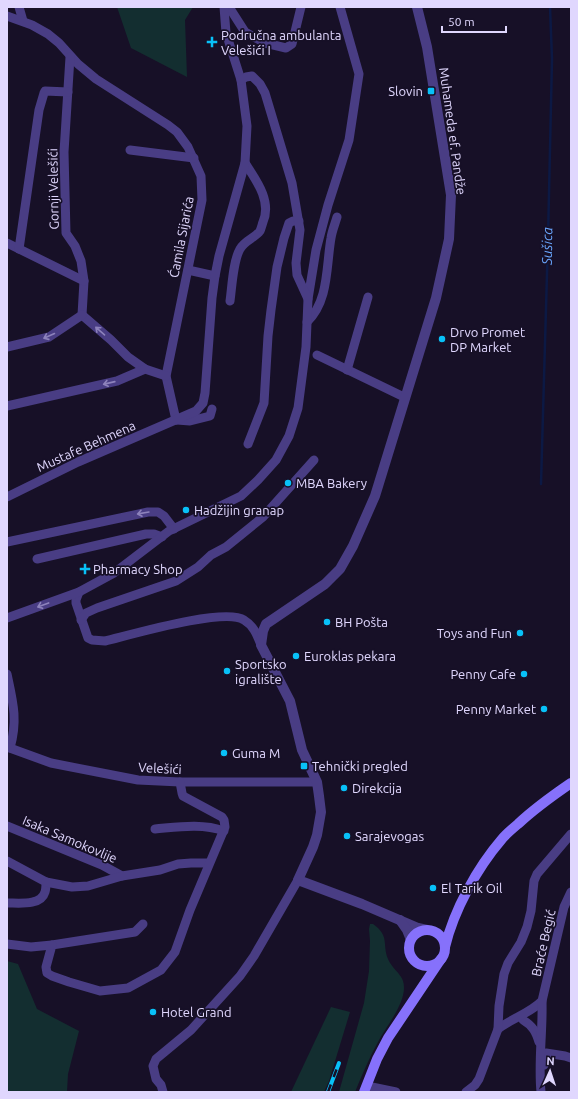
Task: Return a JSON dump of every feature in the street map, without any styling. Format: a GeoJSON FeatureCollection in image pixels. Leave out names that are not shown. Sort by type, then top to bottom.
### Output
{"type":"FeatureCollection","features":[{"type":"Feature","properties":{"kind":"main road"},"geometry":{"type":"LineString","coordinates":[[365,1089],[388,1038],[444,954],[454,918],[479,871],[502,838],[533,810],[571,783]]}},
{"type":"Feature","properties":{"kind":"main road"},"geometry":{"type":"LineString","coordinates":[[417,995],[421,970],[409,950],[411,940],[420,932],[430,931],[447,925],[454,918]]}},
{"type":"Feature","properties":{"kind":"main road"},"geometry":{"type":"LineString","coordinates":[[430,931],[442,938],[445,947]]}},
{"type":"Feature","properties":{"kind":"main road"},"geometry":{"type":"LineString","coordinates":[[418,963],[429,966],[441,959]]}},
{"type":"Feature","properties":{"kind":"street"},"geometry":{"type":"LineString","coordinates":[[19,7],[23,21]]}},
{"type":"Feature","properties":{"kind":"street"},"geometry":{"type":"LineString","coordinates":[[176,420],[200,408],[205,393],[215,276],[219,256],[245,163],[246,126],[241,80],[226,33],[224,7]]}},
{"type":"Feature","properties":{"kind":"street"},"geometry":{"type":"LineString","coordinates":[[228,7],[245,32],[265,42],[286,48],[292,44],[300,7]]}},
{"type":"Feature","properties":{"kind":"street"},"geometry":{"type":"LineString","coordinates":[[7,618],[79,592],[114,573],[174,529],[241,496],[276,460],[289,436],[298,408],[306,347],[308,299],[316,250],[328,205],[349,140],[359,74],[340,7]]}},
{"type":"Feature","properties":{"kind":"street","name":"Muhameda ef. Pandže"},"geometry":{"type":"LineString","coordinates":[[261,645],[263,631],[266,624],[325,584],[340,569],[353,546],[375,496],[436,298],[449,239],[451,195],[427,47],[417,7]]}},
{"type":"Feature","properties":{"kind":"street","name":"Ćamila Sijarića"},"geometry":{"type":"LineString","coordinates":[[7,16],[23,21],[48,34],[96,79],[173,128],[183,140],[194,158],[201,176],[202,200],[166,376],[176,420]]}},
{"type":"Feature","properties":{"kind":"street","name":"Gornji Velešići"},"geometry":{"type":"LineString","coordinates":[[70,56],[64,152],[66,233],[75,246],[81,261],[84,281],[82,315]]}},
{"type":"Feature","properties":{"kind":"street"},"geometry":{"type":"LineString","coordinates":[[241,80],[252,76],[260,84],[264,92],[292,183],[300,230],[296,262],[297,275],[308,299]]}},
{"type":"Feature","properties":{"kind":"street","name":"Gornji Velešići"},"geometry":{"type":"LineString","coordinates":[[19,249],[39,110],[44,93],[49,91],[68,92]]}},
{"type":"Feature","properties":{"kind":"street"},"geometry":{"type":"LineString","coordinates":[[130,150],[194,158]]}},
{"type":"Feature","properties":{"kind":"street"},"geometry":{"type":"LineString","coordinates":[[230,301],[234,269],[239,251],[246,241],[260,231],[265,218],[265,199],[257,182],[245,163]]}},
{"type":"Feature","properties":{"kind":"street"},"geometry":{"type":"LineString","coordinates":[[307,322],[315,315],[323,296],[331,237],[337,217]]}},
{"type":"Feature","properties":{"kind":"street"},"geometry":{"type":"LineString","coordinates":[[248,444],[264,403],[268,336],[277,267],[289,223],[293,221],[299,222]]}},
{"type":"Feature","properties":{"kind":"street"},"geometry":{"type":"LineString","coordinates":[[7,243],[84,281]]}},
{"type":"Feature","properties":{"kind":"street"},"geometry":{"type":"LineString","coordinates":[[188,270],[215,276]]}},
{"type":"Feature","properties":{"kind":"street"},"geometry":{"type":"LineString","coordinates":[[347,370],[368,297]]}},
{"type":"Feature","properties":{"kind":"street"},"geometry":{"type":"LineString","coordinates":[[7,347],[49,337],[82,315],[128,357],[145,369],[166,376]]}},
{"type":"Feature","properties":{"kind":"street"},"geometry":{"type":"LineString","coordinates":[[318,355],[404,398]]}},
{"type":"Feature","properties":{"kind":"street"},"geometry":{"type":"LineString","coordinates":[[7,406],[117,381],[145,369]]}},
{"type":"Feature","properties":{"kind":"street"},"geometry":{"type":"LineString","coordinates":[[176,420],[190,421],[210,416],[212,409]]}},
{"type":"Feature","properties":{"kind":"street","name":"Mustafe Behmena"},"geometry":{"type":"LineString","coordinates":[[7,496],[78,462],[176,420]]}},
{"type":"Feature","properties":{"kind":"street"},"geometry":{"type":"LineString","coordinates":[[81,620],[86,613],[96,608],[176,581],[198,567],[211,555],[226,546],[263,517],[314,460]]}},
{"type":"Feature","properties":{"kind":"street"},"geometry":{"type":"LineString","coordinates":[[7,542],[148,512],[158,512],[164,516],[174,529]]}},
{"type":"Feature","properties":{"kind":"street"},"geometry":{"type":"LineString","coordinates":[[37,559],[146,534],[154,534],[162,537]]}},
{"type":"Feature","properties":{"kind":"street"},"geometry":{"type":"LineString","coordinates":[[79,592],[76,600],[81,620],[88,638],[92,640],[105,641],[194,620],[228,616],[244,619],[254,629],[290,701],[302,750],[317,782],[321,812],[320,824],[314,847],[298,880],[254,956],[240,976],[191,1030],[156,1059],[153,1066],[156,1079],[161,1085],[163,1092]]}},
{"type":"Feature","properties":{"kind":"street"},"geometry":{"type":"LineString","coordinates":[[7,674],[14,707],[14,732],[9,748]]}},
{"type":"Feature","properties":{"kind":"street","name":"Velešići"},"geometry":{"type":"LineString","coordinates":[[9,748],[51,763],[131,779],[180,782],[317,782]]}},
{"type":"Feature","properties":{"kind":"street"},"geometry":{"type":"LineString","coordinates":[[52,945],[46,967],[47,973],[52,976],[100,991],[128,988],[161,970],[174,952],[209,863],[224,831],[225,823],[222,817],[183,796],[180,782]]}},
{"type":"Feature","properties":{"kind":"street","name":"Isaka Samokovlije"},"geometry":{"type":"LineString","coordinates":[[7,826],[102,865],[122,876]]}},
{"type":"Feature","properties":{"kind":"street"},"geometry":{"type":"LineString","coordinates":[[155,829],[200,826],[211,827],[224,831]]}},
{"type":"Feature","properties":{"kind":"street"},"geometry":{"type":"LineString","coordinates":[[468,1092],[479,1079],[498,1029],[499,1006],[504,974],[508,963],[521,942],[527,927],[531,911],[534,880],[537,874],[571,834]]}},
{"type":"Feature","properties":{"kind":"street","name":"Isaka Samokovlije"},"geometry":{"type":"LineString","coordinates":[[7,861],[46,882],[72,887],[88,886],[122,876],[160,870],[178,864],[209,863]]}},
{"type":"Feature","properties":{"kind":"street"},"geometry":{"type":"LineString","coordinates":[[298,880],[418,928],[430,931]]}},
{"type":"Feature","properties":{"kind":"street"},"geometry":{"type":"LineString","coordinates":[[7,903],[26,904],[39,900],[45,893],[46,882]]}},
{"type":"Feature","properties":{"kind":"street","name":"Braće Begić"},"geometry":{"type":"LineString","coordinates":[[541,1092],[539,1066],[542,1001],[564,907],[571,892]]}},
{"type":"Feature","properties":{"kind":"street"},"geometry":{"type":"LineString","coordinates":[[400,920],[407,930],[411,940]]}},
{"type":"Feature","properties":{"kind":"street"},"geometry":{"type":"LineString","coordinates":[[7,944],[32,947],[52,945],[135,932],[144,924]]}},
{"type":"Feature","properties":{"kind":"street"},"geometry":{"type":"LineString","coordinates":[[498,1029],[511,1020],[526,1014],[542,1001]]}},
{"type":"Feature","properties":{"kind":"street"},"geometry":{"type":"LineString","coordinates":[[511,1020],[542,1017]]}},
{"type":"Feature","properties":{"kind":"street"},"geometry":{"type":"LineString","coordinates":[[523,1020],[532,1027],[536,1033],[540,1046]]}},
{"type":"Feature","properties":{"kind":"street"},"geometry":{"type":"LineString","coordinates":[[541,1092],[546,1053],[571,1058]]}},
{"type":"Feature","properties":{"kind":"street"},"geometry":{"type":"LineString","coordinates":[[365,1089],[396,1092]]}},
{"type":"Feature","properties":{"kind":"green space"},"geometry":{"type":"Polygon","coordinates":[[[117,7],[193,7],[185,20],[187,77],[131,48],[117,7]]]}},
{"type":"Feature","properties":{"kind":"green space"},"geometry":{"type":"Polygon","coordinates":[[[370,924],[373,924],[378,928],[384,936],[388,959],[403,981],[403,996],[396,1013],[372,1054],[355,1092],[339,1092],[364,1003],[369,971],[370,924]]]}},
{"type":"Feature","properties":{"kind":"green space"},"geometry":{"type":"Polygon","coordinates":[[[7,961],[18,964],[37,1009],[79,1031],[68,1074],[67,1092],[7,1092],[7,961]]]}},
{"type":"Feature","properties":{"kind":"green space"},"geometry":{"type":"Polygon","coordinates":[[[331,1007],[350,1012],[329,1081],[324,1092],[291,1092],[331,1007]]]}},
{"type":"Feature","properties":{"kind":"waterway","name":"Sušica"},"geometry":{"type":"LineString","coordinates":[[541,484],[552,59],[550,7]]}},
{"type":"Feature","properties":{"kind":"railway"},"geometry":{"type":"LineString","coordinates":[[328,1092],[339,1063]]}},
{"type":"Feature","properties":{"kind":"place","name":"Područna ambulanta Velešići I"},"geometry":{"type":"Point","coordinates":[212,42]}},
{"type":"Feature","properties":{"kind":"place","name":"Slovin"},"geometry":{"type":"Point","coordinates":[431,91]}},
{"type":"Feature","properties":{"kind":"place","name":"Drvo Promet DP Market"},"geometry":{"type":"Point","coordinates":[442,339]}},
{"type":"Feature","properties":{"kind":"place","name":"MBA Bakery"},"geometry":{"type":"Point","coordinates":[288,483]}},
{"type":"Feature","properties":{"kind":"place","name":"Hadžijin granap"},"geometry":{"type":"Point","coordinates":[186,510]}},
{"type":"Feature","properties":{"kind":"place","name":"Pharmacy Shop"},"geometry":{"type":"Point","coordinates":[85,569]}},
{"type":"Feature","properties":{"kind":"place","name":"BH Pošta"},"geometry":{"type":"Point","coordinates":[327,622]}},
{"type":"Feature","properties":{"kind":"place","name":"Toys and Fun"},"geometry":{"type":"Point","coordinates":[520,633]}},
{"type":"Feature","properties":{"kind":"place","name":"Euroklas pekara"},"geometry":{"type":"Point","coordinates":[296,656]}},
{"type":"Feature","properties":{"kind":"place","name":"Sportsko igralište"},"geometry":{"type":"Point","coordinates":[227,671]}},
{"type":"Feature","properties":{"kind":"place","name":"Penny Cafe"},"geometry":{"type":"Point","coordinates":[524,674]}},
{"type":"Feature","properties":{"kind":"place","name":"Penny Market"},"geometry":{"type":"Point","coordinates":[544,709]}},
{"type":"Feature","properties":{"kind":"place","name":"Guma M"},"geometry":{"type":"Point","coordinates":[224,753]}},
{"type":"Feature","properties":{"kind":"place","name":"Tehnički pregled"},"geometry":{"type":"Point","coordinates":[304,766]}},
{"type":"Feature","properties":{"kind":"place","name":"Direkcija"},"geometry":{"type":"Point","coordinates":[344,788]}},
{"type":"Feature","properties":{"kind":"place","name":"Sarajevogas"},"geometry":{"type":"Point","coordinates":[347,836]}},
{"type":"Feature","properties":{"kind":"place","name":"El Tarik Oil"},"geometry":{"type":"Point","coordinates":[433,888]}},
{"type":"Feature","properties":{"kind":"place","name":"Hotel Grand"},"geometry":{"type":"Point","coordinates":[153,1012]}}]}
